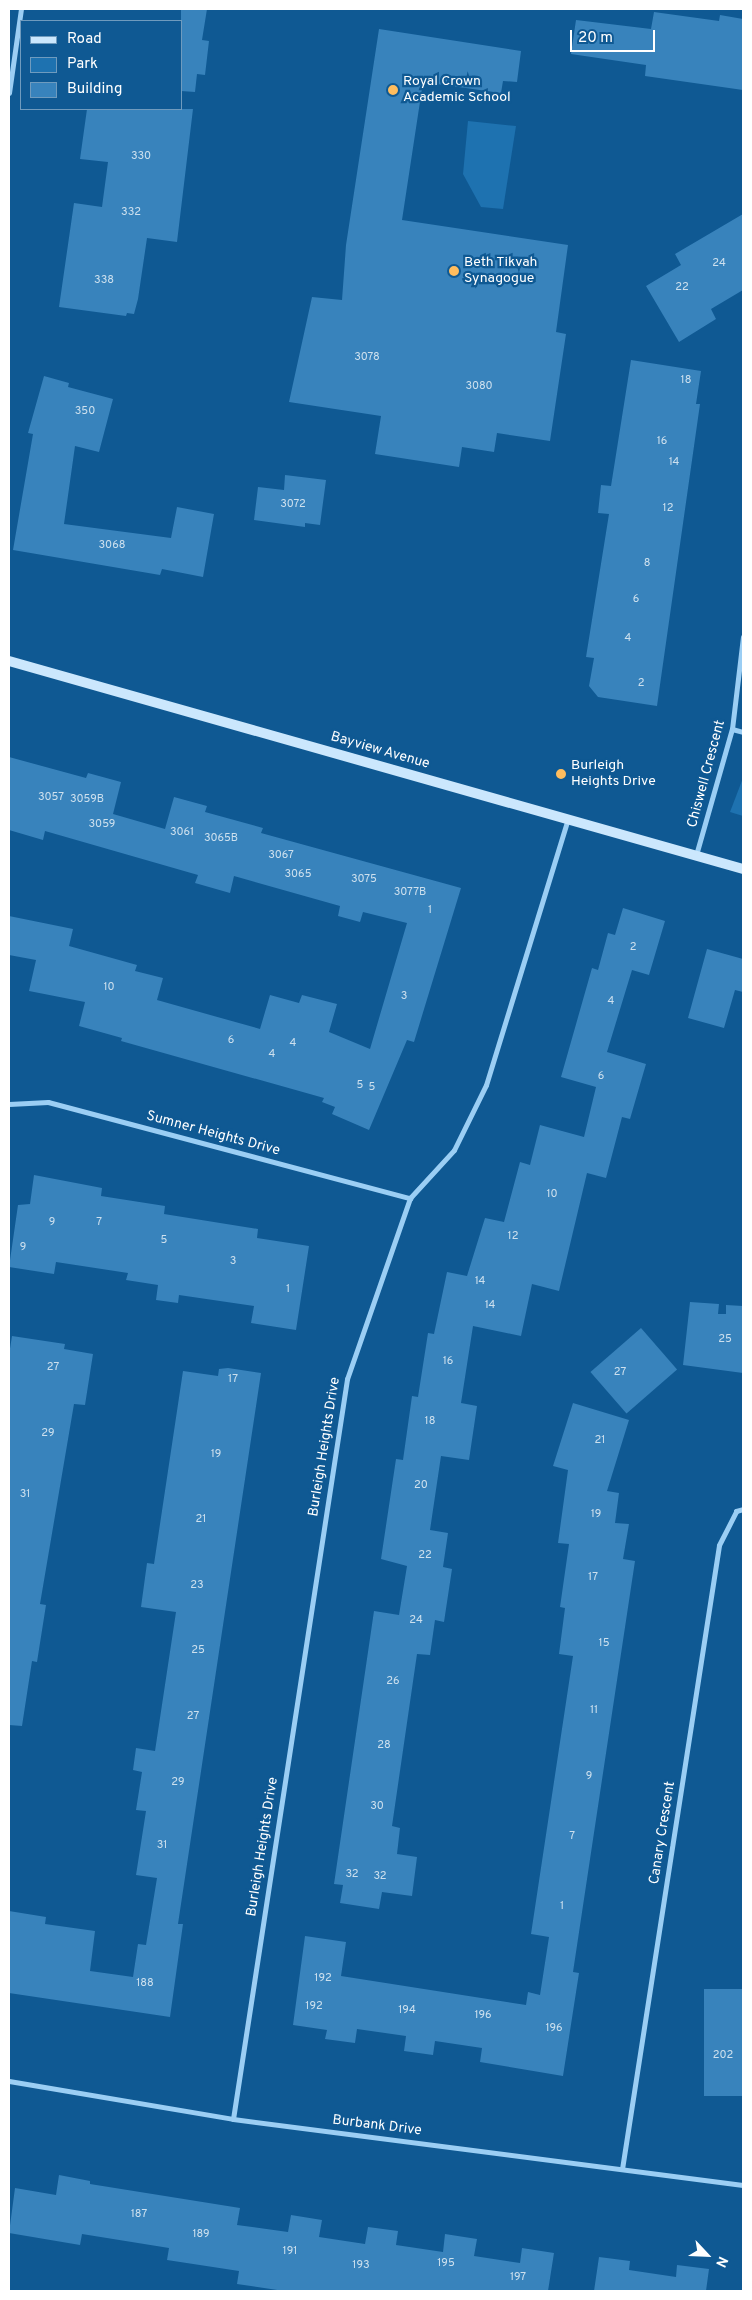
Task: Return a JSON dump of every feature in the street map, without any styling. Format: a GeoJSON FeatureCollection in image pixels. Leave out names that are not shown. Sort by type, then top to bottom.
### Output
{"type":"FeatureCollection","features":[{"type":"Feature","properties":{"kind":"main road","name":"Bayview Avenue"},"geometry":{"type":"LineString","coordinates":[[9,660],[743,869]]}},
{"type":"Feature","properties":{"kind":"street"},"geometry":{"type":"LineString","coordinates":[[9,94],[20,9]]}},
{"type":"Feature","properties":{"kind":"street","name":"Chiswell Crescent"},"geometry":{"type":"LineString","coordinates":[[696,855],[732,730],[743,638]]}},
{"type":"Feature","properties":{"kind":"street"},"geometry":{"type":"LineString","coordinates":[[732,730],[743,732]]}},
{"type":"Feature","properties":{"kind":"street","name":"Burleigh Heights Drive"},"geometry":{"type":"LineString","coordinates":[[233,2119],[347,1379],[410,1198],[454,1150],[486,1085],[568,819]]}},
{"type":"Feature","properties":{"kind":"street","name":"Sumner Heights Drive"},"geometry":{"type":"LineString","coordinates":[[9,1104],[48,1102],[410,1198]]}},
{"type":"Feature","properties":{"kind":"street","name":"Canary Crescent"},"geometry":{"type":"LineString","coordinates":[[622,2169],[719,1545],[736,1511],[743,1509]]}},
{"type":"Feature","properties":{"kind":"street","name":"Burbank Drive"},"geometry":{"type":"LineString","coordinates":[[9,2081],[233,2119],[743,2185]]}},
{"type":"Feature","properties":{"kind":"green space"},"geometry":{"type":"Polygon","coordinates":[[[468,121],[516,126],[503,209],[481,207],[463,174],[468,121]]]}},
{"type":"Feature","properties":{"kind":"green space"},"geometry":{"type":"Polygon","coordinates":[[[743,778],[743,816],[730,812],[743,778]]]}},
{"type":"Feature","properties":{"kind":"building"},"geometry":{"type":"Polygon","coordinates":[[[181,9],[207,9],[202,40],[209,41],[205,75],[197,74],[195,92],[182,91],[181,9]]]}},
{"type":"Feature","properties":{"kind":"building"},"geometry":{"type":"Polygon","coordinates":[[[654,12],[719,21],[720,15],[743,19],[743,90],[645,76],[646,65],[571,54],[576,20],[651,29],[654,12]]]}},
{"type":"Feature","properties":{"kind":"building","name":"Beth Tikvah Synagogue"},"geometry":{"type":"Polygon","coordinates":[[[379,29],[521,51],[517,82],[503,81],[501,93],[423,82],[402,220],[568,245],[556,332],[566,334],[550,441],[497,433],[494,452],[462,447],[459,467],[375,454],[381,416],[289,402],[312,297],[342,300],[346,245],[379,29]]]}},
{"type":"Feature","properties":{"kind":"building"},"geometry":{"type":"Polygon","coordinates":[[[193,109],[177,242],[147,238],[134,314],[127,313],[126,316],[59,307],[74,203],[102,207],[108,162],[80,159],[87,110],[193,109]]]}},
{"type":"Feature","properties":{"kind":"building"},"geometry":{"type":"Polygon","coordinates":[[[743,214],[743,290],[711,309],[716,319],[679,342],[646,286],[681,265],[675,254],[743,214]]]}},
{"type":"Feature","properties":{"kind":"building"},"geometry":{"type":"Polygon","coordinates":[[[631,360],[701,371],[696,404],[700,404],[657,706],[598,697],[589,686],[594,658],[586,657],[609,514],[598,513],[601,485],[611,486],[631,360]]]}},
{"type":"Feature","properties":{"kind":"building"},"geometry":{"type":"Polygon","coordinates":[[[44,376],[69,383],[68,387],[113,399],[99,452],[75,446],[64,524],[171,538],[177,507],[214,514],[203,577],[162,569],[160,575],[13,550],[33,434],[28,433],[44,376]]]}},
{"type":"Feature","properties":{"kind":"building"},"geometry":{"type":"Polygon","coordinates":[[[285,475],[326,480],[320,525],[305,523],[305,527],[254,520],[258,487],[284,490],[285,475]]]}},
{"type":"Feature","properties":{"kind":"building"},"geometry":{"type":"Polygon","coordinates":[[[9,757],[86,778],[88,773],[121,782],[113,814],[165,829],[174,797],[207,806],[205,812],[263,828],[261,833],[461,888],[414,1042],[407,1040],[369,1130],[332,1114],[335,1107],[322,1102],[324,1098],[121,1041],[122,1038],[79,1026],[85,1002],[29,991],[36,960],[9,955],[9,916],[73,929],[69,946],[137,965],[135,971],[163,978],[157,1000],[260,1029],[270,995],[299,1003],[302,995],[337,1004],[329,1032],[370,1049],[407,923],[363,912],[360,922],[338,916],[340,906],[234,876],[230,893],[195,883],[198,875],[45,831],[43,840],[9,830],[9,757]]]}},
{"type":"Feature","properties":{"kind":"building"},"geometry":{"type":"Polygon","coordinates":[[[623,908],[665,921],[649,975],[632,970],[607,1052],[646,1064],[630,1119],[622,1117],[606,1178],[587,1173],[559,1291],[532,1284],[521,1336],[473,1326],[461,1403],[477,1406],[469,1460],[441,1456],[430,1530],[448,1533],[443,1567],[452,1569],[444,1622],[435,1620],[430,1655],[417,1654],[392,1826],[400,1828],[397,1854],[417,1857],[412,1896],[382,1892],[379,1909],[340,1903],[343,1885],[334,1884],[374,1611],[399,1615],[407,1566],[381,1559],[396,1459],[403,1460],[412,1396],[418,1397],[428,1333],[434,1334],[447,1272],[467,1276],[485,1218],[504,1222],[520,1162],[530,1165],[540,1125],[584,1137],[596,1087],[561,1077],[592,968],[598,970],[608,933],[615,935],[623,908]]]}},
{"type":"Feature","properties":{"kind":"building"},"geometry":{"type":"Polygon","coordinates":[[[707,949],[743,959],[743,992],[735,990],[724,1028],[688,1018],[707,949]]]}},
{"type":"Feature","properties":{"kind":"building"},"geometry":{"type":"Polygon","coordinates":[[[34,1175],[102,1188],[101,1196],[165,1206],[164,1214],[258,1229],[257,1238],[309,1246],[296,1330],[251,1323],[254,1306],[179,1295],[178,1303],[156,1300],[158,1285],[126,1280],[128,1273],[56,1262],[54,1274],[9,1267],[18,1205],[30,1204],[34,1175]]]}},
{"type":"Feature","properties":{"kind":"building"},"geometry":{"type":"Polygon","coordinates":[[[690,1302],[719,1304],[718,1314],[726,1314],[726,1305],[743,1306],[743,1373],[683,1365],[690,1302]]]}},
{"type":"Feature","properties":{"kind":"building"},"geometry":{"type":"Polygon","coordinates":[[[641,1328],[677,1370],[627,1413],[590,1372],[641,1328]]]}},
{"type":"Feature","properties":{"kind":"building"},"geometry":{"type":"Polygon","coordinates":[[[12,1336],[65,1344],[64,1349],[93,1354],[85,1405],[74,1404],[40,1604],[46,1605],[37,1662],[32,1661],[22,1726],[9,1725],[9,1355],[12,1336]]]}},
{"type":"Feature","properties":{"kind":"building"},"geometry":{"type":"Polygon","coordinates":[[[228,1368],[261,1373],[178,1924],[183,1924],[170,2017],[9,1993],[9,1911],[46,1917],[45,1924],[95,1931],[90,1971],[133,1977],[138,1944],[146,1945],[157,1878],[136,1875],[146,1811],[136,1810],[142,1772],[133,1770],[136,1748],[155,1751],[176,1612],[141,1607],[147,1563],[154,1564],[183,1371],[218,1376],[219,1369],[228,1368]]]}},
{"type":"Feature","properties":{"kind":"building"},"geometry":{"type":"Polygon","coordinates":[[[573,1403],[629,1420],[607,1491],[619,1493],[615,1523],[629,1524],[623,1559],[635,1561],[573,1972],[579,1973],[563,2076],[480,2062],[482,2048],[435,2041],[433,2055],[404,2051],[406,2036],[357,2029],[355,2043],[325,2039],[327,2030],[293,2025],[305,1936],[346,1942],[341,1976],[526,2005],[528,1992],[540,1995],[549,1937],[531,1934],[573,1656],[559,1654],[565,1608],[560,1607],[569,1544],[558,1543],[568,1470],[553,1466],[573,1403]]]}},
{"type":"Feature","properties":{"kind":"building"},"geometry":{"type":"Polygon","coordinates":[[[704,1989],[743,1989],[743,2096],[704,2096],[704,1989]]]}},
{"type":"Feature","properties":{"kind":"building"},"geometry":{"type":"Polygon","coordinates":[[[59,2175],[90,2181],[90,2184],[240,2208],[237,2225],[288,2232],[291,2215],[322,2220],[319,2237],[365,2244],[368,2227],[398,2231],[396,2245],[443,2252],[445,2234],[477,2239],[474,2256],[520,2263],[522,2248],[554,2253],[548,2291],[284,2291],[237,2284],[239,2271],[167,2260],[169,2248],[82,2234],[80,2245],[9,2233],[15,2188],[56,2195],[59,2175]]]}},
{"type":"Feature","properties":{"kind":"building"},"geometry":{"type":"Polygon","coordinates":[[[599,2257],[630,2261],[629,2270],[676,2277],[677,2265],[709,2269],[706,2291],[594,2291],[599,2257]]]}},
{"type":"Feature","properties":{"kind":"place","name":"Royal Crown Academic School"},"geometry":{"type":"Point","coordinates":[393,90]}},
{"type":"Feature","properties":{"kind":"place","name":"Beth Tikvah Synagogue"},"geometry":{"type":"Point","coordinates":[454,271]}},
{"type":"Feature","properties":{"kind":"place","name":"Burleigh Heights Drive"},"geometry":{"type":"Point","coordinates":[561,774]}}]}
